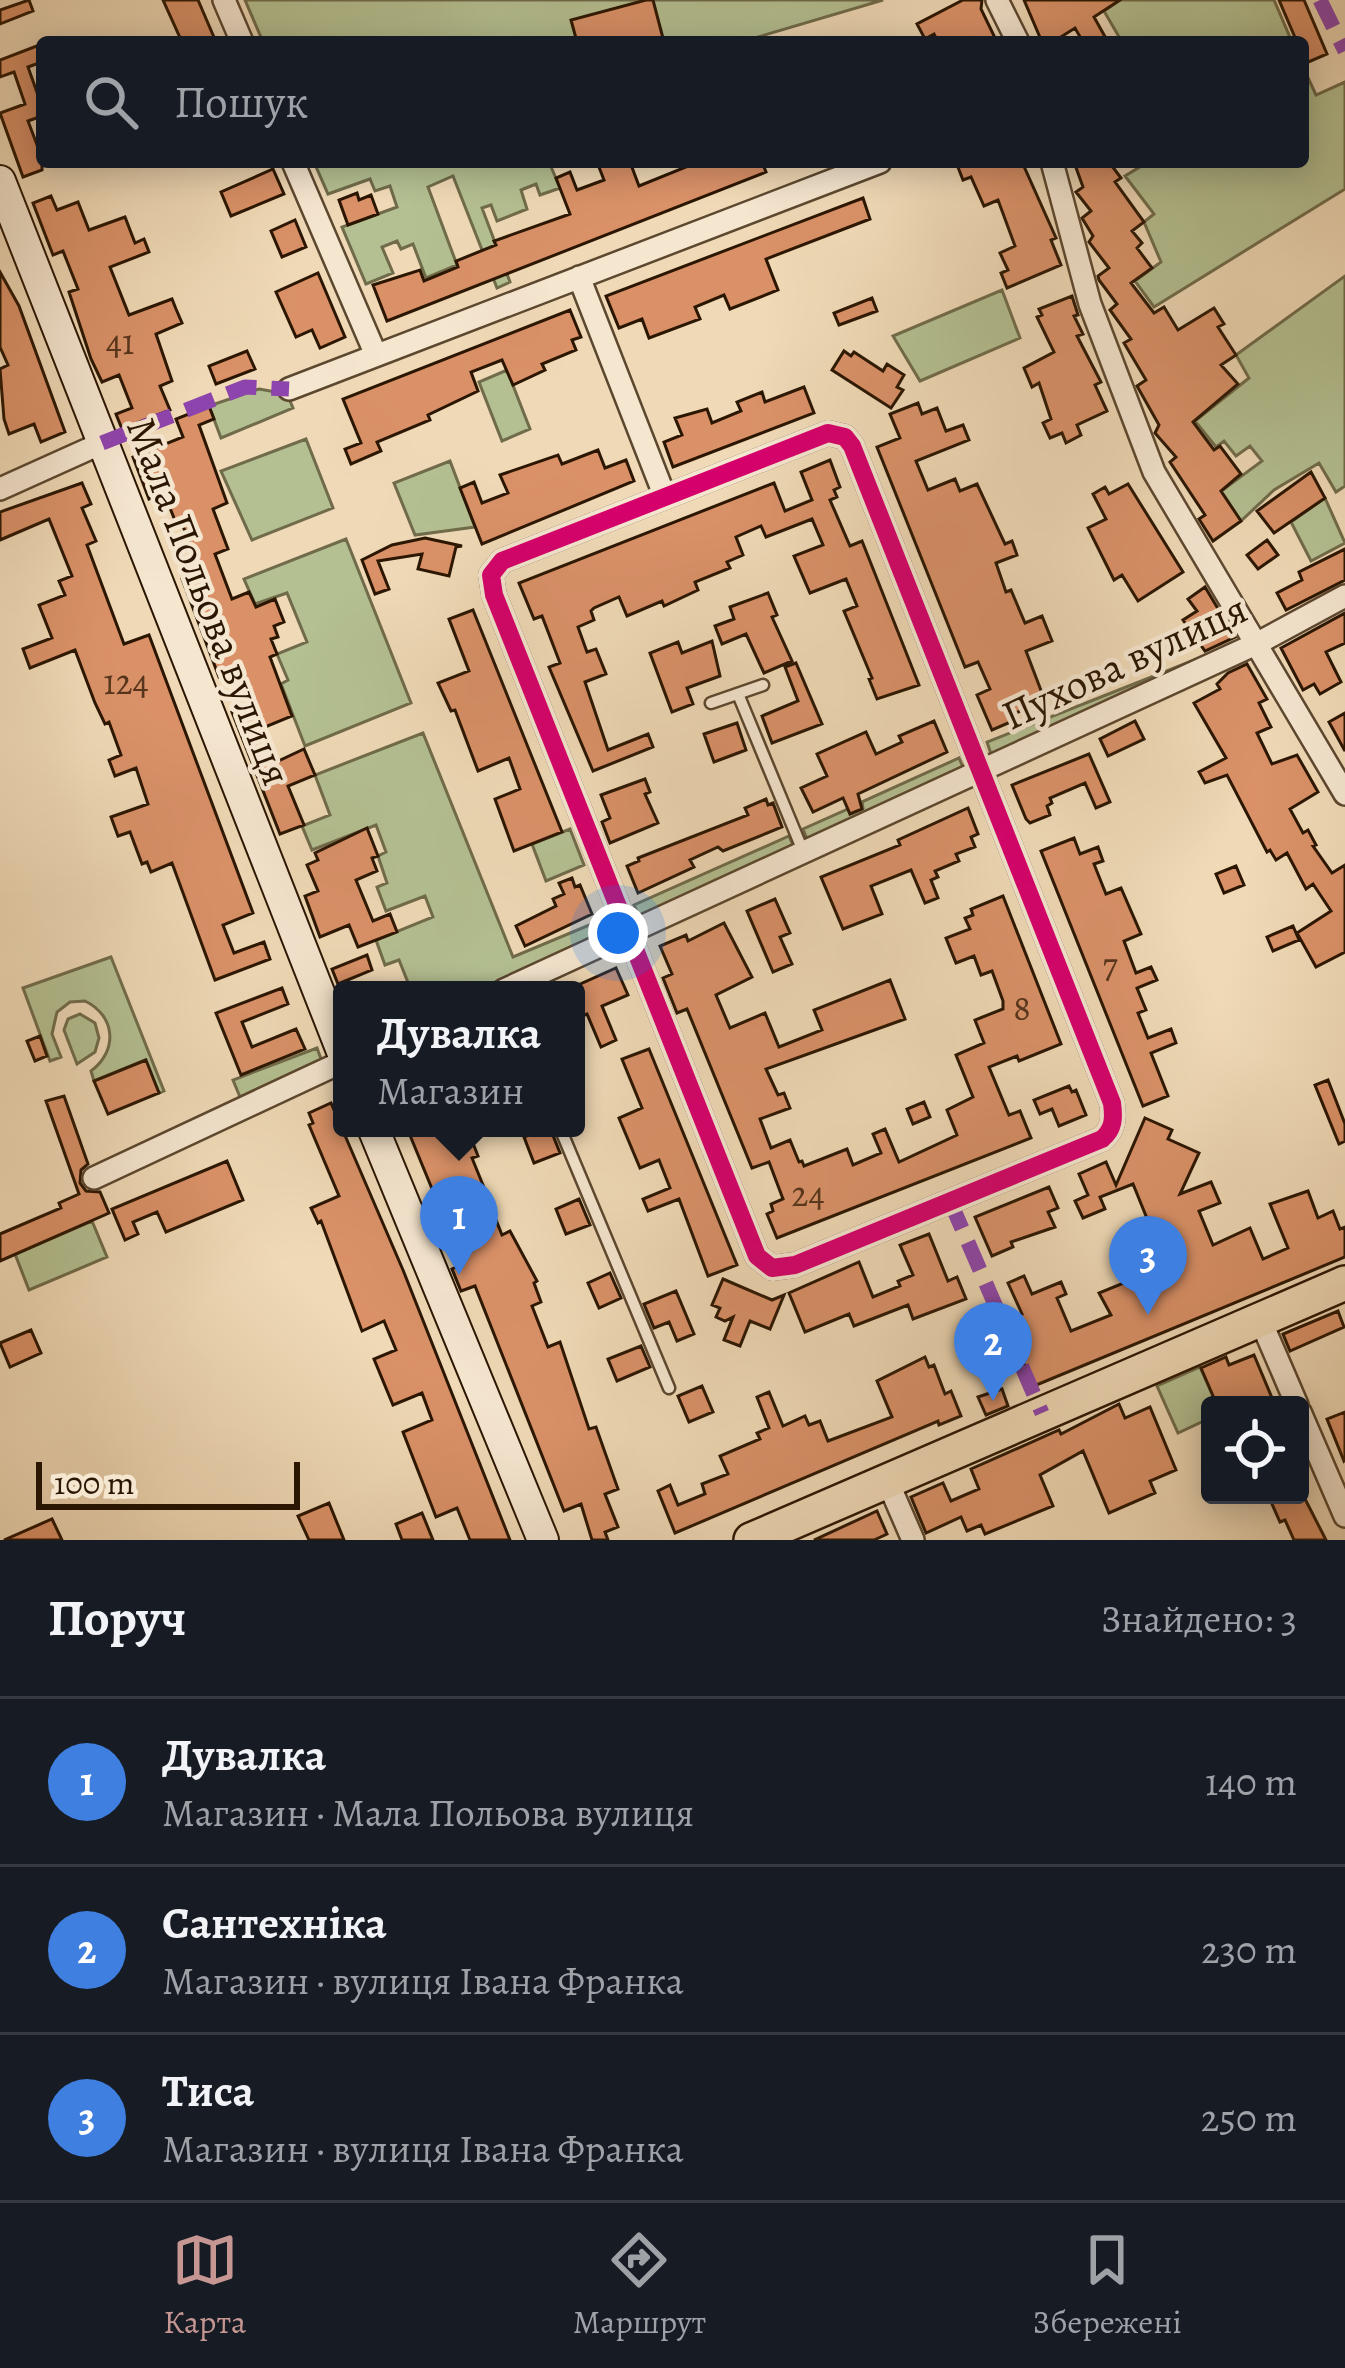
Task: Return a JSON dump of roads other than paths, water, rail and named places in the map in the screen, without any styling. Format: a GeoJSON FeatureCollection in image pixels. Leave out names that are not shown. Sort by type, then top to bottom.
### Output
{"type":"FeatureCollection","features":[{"type":"Feature","properties":{"kind":"main road"},"geometry":{"type":"LineString","coordinates":[[751,1540],[1345,1283]]}},
{"type":"Feature","properties":{"kind":"street"},"geometry":{"type":"LineString","coordinates":[[224,0],[239,36]]}},
{"type":"Feature","properties":{"kind":"street"},"geometry":{"type":"LineString","coordinates":[[997,0],[1015,36]]}},
{"type":"Feature","properties":{"kind":"street"},"geometry":{"type":"LineString","coordinates":[[296,168],[376,355]]}},
{"type":"Feature","properties":{"kind":"street"},"geometry":{"type":"LineString","coordinates":[[289,388],[864,168]]}},
{"type":"Feature","properties":{"kind":"street"},"geometry":{"type":"LineString","coordinates":[[1054,168],[1090,304],[1147,458],[1345,794]]}},
{"type":"Feature","properties":{"kind":"street","name":"Мала Польова вулиця"},"geometry":{"type":"LineString","coordinates":[[0,181],[333,1029]]}},
{"type":"Feature","properties":{"kind":"street"},"geometry":{"type":"LineString","coordinates":[[579,277],[665,497]]}},
{"type":"Feature","properties":{"kind":"street"},"geometry":{"type":"LineString","coordinates":[[828,433],[845,437],[852,446],[1112,1103],[1113,1125],[1102,1139],[795,1265],[772,1268],[758,1256],[494,596],[490,574],[502,561],[665,497],[828,433]]}},
{"type":"Feature","properties":{"kind":"street"},"geometry":{"type":"LineString","coordinates":[[0,490],[102,443]]}},
{"type":"Feature","properties":{"kind":"street","name":"Пухова вулиця"},"geometry":{"type":"LineString","coordinates":[[524,981],[1258,643],[1345,596]]}},
{"type":"Feature","properties":{"kind":"street"},"geometry":{"type":"LineString","coordinates":[[94,1178],[333,1066]]}},
{"type":"Feature","properties":{"kind":"street"},"geometry":{"type":"LineString","coordinates":[[377,1137],[543,1540]]}},
{"type":"Feature","properties":{"kind":"street"},"geometry":{"type":"LineString","coordinates":[[1260,1318],[1294,1396]]}},
{"type":"Feature","properties":{"kind":"street"},"geometry":{"type":"LineString","coordinates":[[1309,1431],[1345,1516]]}},
{"type":"Feature","properties":{"kind":"street"},"geometry":{"type":"LineString","coordinates":[[887,1480],[913,1540]]}},
{"type":"Feature","properties":{"kind":"lane"},"geometry":{"type":"LineString","coordinates":[[711,703],[764,685]]}},
{"type":"Feature","properties":{"kind":"lane"},"geometry":{"type":"LineString","coordinates":[[738,694],[803,853]]}},
{"type":"Feature","properties":{"kind":"lane"},"geometry":{"type":"LineString","coordinates":[[564,1137],[669,1388]]}},
{"type":"Feature","properties":{"kind":"place","name":"Дувалка"},"geometry":{"type":"Point","coordinates":[459,1275]}},
{"type":"Feature","properties":{"kind":"place","name":"Тиса"},"geometry":{"type":"Point","coordinates":[1148,1315]}},
{"type":"Feature","properties":{"kind":"place","name":"Сантехніка"},"geometry":{"type":"Point","coordinates":[993,1401]}}]}
